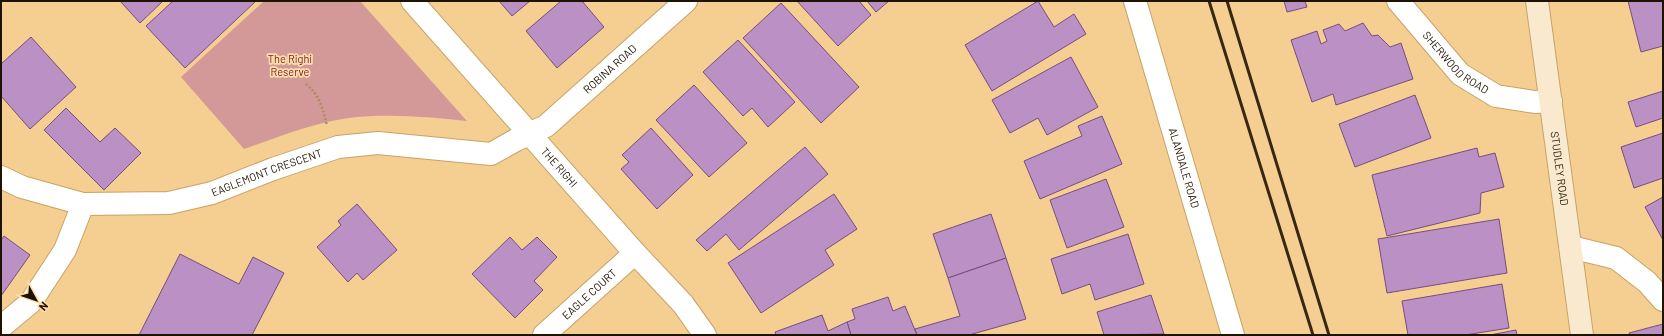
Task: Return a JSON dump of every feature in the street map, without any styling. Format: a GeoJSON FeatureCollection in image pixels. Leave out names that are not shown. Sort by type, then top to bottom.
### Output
{"type":"FeatureCollection","features":[{"type":"Feature","properties":{"kind":"street","name":"THE RIGHI"},"geometry":{"type":"LineString","coordinates":[[412,1],[635,253],[683,304],[705,335]]}},
{"type":"Feature","properties":{"kind":"street","name":"ROBINA ROAD"},"geometry":{"type":"LineString","coordinates":[[531,134],[546,126],[686,1]]}},
{"type":"Feature","properties":{"kind":"street","name":"ALANDALE ROAD"},"geometry":{"type":"LineString","coordinates":[[1135,1],[1234,335]]}},
{"type":"Feature","properties":{"kind":"street","name":"SHERWOOD ROAD"},"geometry":{"type":"LineString","coordinates":[[1398,1],[1460,74],[1496,96],[1535,102],[1551,101]]}},
{"type":"Feature","properties":{"kind":"street","name":"STUDLEY ROAD"},"geometry":{"type":"LineString","coordinates":[[1537,1],[1582,335]]}},
{"type":"Feature","properties":{"kind":"street","name":"EAGLEMONT CRESCENT"},"geometry":{"type":"LineString","coordinates":[[1,177],[22,187],[82,204],[169,203],[212,193],[273,169],[338,147],[378,143],[491,154],[531,134]]}},
{"type":"Feature","properties":{"kind":"street"},"geometry":{"type":"LineString","coordinates":[[1,326],[31,302],[65,250],[82,204]]}},
{"type":"Feature","properties":{"kind":"street"},"geometry":{"type":"LineString","coordinates":[[1570,247],[1616,258],[1647,282],[1663,300]]}},
{"type":"Feature","properties":{"kind":"street","name":"EAGLE COURT"},"geometry":{"type":"LineString","coordinates":[[544,335],[635,253]]}},
{"type":"Feature","properties":{"kind":"path"},"geometry":{"type":"LineString","coordinates":[[306,84],[313,90],[322,105],[327,126],[334,124]]}},
{"type":"Feature","properties":{"kind":"green space","name":"The Righi Reserve"},"geometry":{"type":"Polygon","coordinates":[[[264,1],[360,1],[467,121],[412,116],[357,117],[314,125],[244,149],[181,77],[264,1]]]}},
{"type":"Feature","properties":{"kind":"building"},"geometry":{"type":"Polygon","coordinates":[[[120,1],[163,1],[140,23],[120,1]]]}},
{"type":"Feature","properties":{"kind":"building"},"geometry":{"type":"Polygon","coordinates":[[[173,1],[256,1],[185,68],[146,26],[173,1]]]}},
{"type":"Feature","properties":{"kind":"building"},"geometry":{"type":"Polygon","coordinates":[[[499,1],[530,1],[512,16],[499,1]]]}},
{"type":"Feature","properties":{"kind":"building"},"geometry":{"type":"Polygon","coordinates":[[[561,1],[582,1],[604,27],[557,68],[526,31],[561,1]]]}},
{"type":"Feature","properties":{"kind":"building"},"geometry":{"type":"Polygon","coordinates":[[[797,1],[859,1],[871,15],[838,46],[797,1]]]}},
{"type":"Feature","properties":{"kind":"building"},"geometry":{"type":"Polygon","coordinates":[[[867,1],[889,1],[876,12],[867,1]]]}},
{"type":"Feature","properties":{"kind":"building"},"geometry":{"type":"Polygon","coordinates":[[[1038,1],[1054,27],[1074,14],[1086,34],[992,91],[965,45],[1038,1]]]}},
{"type":"Feature","properties":{"kind":"building"},"geometry":{"type":"Polygon","coordinates":[[[1284,1],[1305,1],[1307,7],[1287,12],[1284,1]]]}},
{"type":"Feature","properties":{"kind":"building"},"geometry":{"type":"Polygon","coordinates":[[[1628,1],[1663,1],[1663,46],[1641,52],[1628,1]]]}},
{"type":"Feature","properties":{"kind":"building"},"geometry":{"type":"Polygon","coordinates":[[[781,3],[859,87],[821,123],[743,38],[781,3]]]}},
{"type":"Feature","properties":{"kind":"building"},"geometry":{"type":"Polygon","coordinates":[[[1363,23],[1372,36],[1378,35],[1390,47],[1401,43],[1413,79],[1336,105],[1333,94],[1312,102],[1291,40],[1317,31],[1321,44],[1327,41],[1323,30],[1339,24],[1345,31],[1363,23]]]}},
{"type":"Feature","properties":{"kind":"building"},"geometry":{"type":"Polygon","coordinates":[[[31,37],[76,87],[30,129],[1,96],[1,64],[31,37]]]}},
{"type":"Feature","properties":{"kind":"building"},"geometry":{"type":"Polygon","coordinates":[[[738,40],[795,102],[768,127],[752,108],[743,116],[703,72],[738,40]]]}},
{"type":"Feature","properties":{"kind":"building"},"geometry":{"type":"Polygon","coordinates":[[[1071,57],[1098,107],[1047,135],[1038,118],[1010,133],[992,100],[1071,57]]]}},
{"type":"Feature","properties":{"kind":"building"},"geometry":{"type":"Polygon","coordinates":[[[694,85],[747,143],[709,177],[656,120],[694,85]]]}},
{"type":"Feature","properties":{"kind":"building"},"geometry":{"type":"Polygon","coordinates":[[[1663,91],[1663,118],[1636,127],[1628,102],[1663,91]]]}},
{"type":"Feature","properties":{"kind":"building"},"geometry":{"type":"Polygon","coordinates":[[[1415,95],[1431,138],[1355,167],[1339,124],[1415,95]]]}},
{"type":"Feature","properties":{"kind":"building"},"geometry":{"type":"Polygon","coordinates":[[[66,108],[100,142],[115,128],[141,153],[104,190],[44,130],[66,108]]]}},
{"type":"Feature","properties":{"kind":"building"},"geometry":{"type":"Polygon","coordinates":[[[1102,116],[1122,164],[1040,199],[1024,161],[1082,136],[1078,126],[1102,116]]]}},
{"type":"Feature","properties":{"kind":"building"},"geometry":{"type":"Polygon","coordinates":[[[651,128],[693,175],[657,209],[621,169],[629,162],[622,155],[651,128]]]}},
{"type":"Feature","properties":{"kind":"building"},"geometry":{"type":"Polygon","coordinates":[[[1663,133],[1663,178],[1634,188],[1621,147],[1663,133]]]}},
{"type":"Feature","properties":{"kind":"building"},"geometry":{"type":"Polygon","coordinates":[[[805,147],[828,174],[739,250],[726,234],[707,251],[696,240],[805,147]]]}},
{"type":"Feature","properties":{"kind":"building"},"geometry":{"type":"Polygon","coordinates":[[[1477,148],[1479,157],[1495,153],[1504,187],[1481,193],[1480,213],[1387,236],[1372,175],[1477,148]]]}},
{"type":"Feature","properties":{"kind":"building"},"geometry":{"type":"Polygon","coordinates":[[[1106,179],[1124,227],[1067,248],[1050,200],[1106,179]]]}},
{"type":"Feature","properties":{"kind":"building"},"geometry":{"type":"Polygon","coordinates":[[[834,194],[857,229],[825,250],[834,265],[761,313],[728,263],[834,194]]]}},
{"type":"Feature","properties":{"kind":"building"},"geometry":{"type":"Polygon","coordinates":[[[1663,197],[1663,240],[1645,207],[1663,197]]]}},
{"type":"Feature","properties":{"kind":"building"},"geometry":{"type":"Polygon","coordinates":[[[357,204],[397,250],[363,280],[357,273],[348,282],[317,247],[341,225],[338,221],[357,204]]]}},
{"type":"Feature","properties":{"kind":"building"},"geometry":{"type":"Polygon","coordinates":[[[991,214],[1006,258],[948,278],[933,234],[991,214]]]}},
{"type":"Feature","properties":{"kind":"building"},"geometry":{"type":"Polygon","coordinates":[[[1499,219],[1507,273],[1387,293],[1378,239],[1499,219]]]}},
{"type":"Feature","properties":{"kind":"building"},"geometry":{"type":"Polygon","coordinates":[[[1128,234],[1144,284],[1095,300],[1090,284],[1062,294],[1051,259],[1128,234]]]}},
{"type":"Feature","properties":{"kind":"building"},"geometry":{"type":"Polygon","coordinates":[[[4,236],[30,255],[1,296],[1,240],[4,236]]]}},
{"type":"Feature","properties":{"kind":"building"},"geometry":{"type":"Polygon","coordinates":[[[510,237],[522,250],[537,237],[557,257],[534,281],[543,290],[515,318],[472,274],[510,237]]]}},
{"type":"Feature","properties":{"kind":"building"},"geometry":{"type":"Polygon","coordinates":[[[180,254],[239,284],[253,257],[284,273],[252,335],[139,335],[180,254]]]}},
{"type":"Feature","properties":{"kind":"building"},"geometry":{"type":"Polygon","coordinates":[[[1006,258],[1026,319],[969,335],[917,335],[915,329],[960,316],[948,278],[1006,258]]]}},
{"type":"Feature","properties":{"kind":"building"},"geometry":{"type":"Polygon","coordinates":[[[1502,284],[1509,328],[1465,335],[1408,335],[1402,301],[1502,284]]]}},
{"type":"Feature","properties":{"kind":"building"},"geometry":{"type":"Polygon","coordinates":[[[1151,295],[1164,334],[1104,335],[1097,312],[1151,295]]]}},
{"type":"Feature","properties":{"kind":"building"},"geometry":{"type":"Polygon","coordinates":[[[888,297],[893,311],[905,306],[917,335],[851,335],[847,322],[855,319],[852,309],[888,297]]]}},
{"type":"Feature","properties":{"kind":"building"},"geometry":{"type":"Polygon","coordinates":[[[822,315],[828,331],[847,322],[851,335],[776,335],[775,332],[822,315]]]}},
{"type":"Feature","properties":{"kind":"building"},"geometry":{"type":"Polygon","coordinates":[[[1663,324],[1663,335],[1630,335],[1629,333],[1663,324]]]}},
{"type":"Feature","properties":{"kind":"building"},"geometry":{"type":"Polygon","coordinates":[[[1516,330],[1517,335],[1490,335],[1516,330]]]}},
{"type":"Feature","properties":{"kind":"railway"},"geometry":{"type":"LineString","coordinates":[[1209,1],[1313,335]]}},
{"type":"Feature","properties":{"kind":"railway"},"geometry":{"type":"LineString","coordinates":[[1227,1],[1329,335]]}}]}
